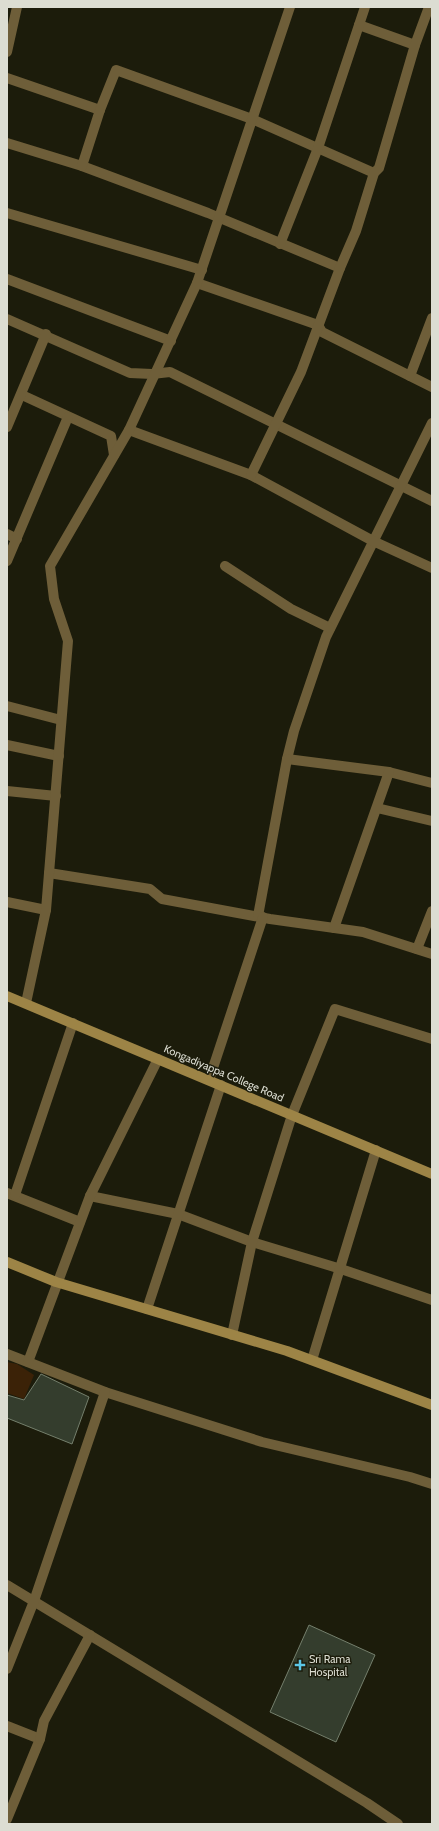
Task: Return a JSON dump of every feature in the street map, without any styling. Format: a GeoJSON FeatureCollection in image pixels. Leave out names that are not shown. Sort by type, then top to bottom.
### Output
{"type":"FeatureCollection","features":[{"type":"Feature","properties":{"kind":"street"},"geometry":{"type":"LineString","coordinates":[[7,52],[17,7]]}},
{"type":"Feature","properties":{"kind":"street"},"geometry":{"type":"LineString","coordinates":[[26,1003],[46,910],[68,641],[54,599],[50,566],[129,430],[197,283],[290,7]]}},
{"type":"Feature","properties":{"kind":"street"},"geometry":{"type":"LineString","coordinates":[[280,244],[318,148],[365,7]]}},
{"type":"Feature","properties":{"kind":"street"},"geometry":{"type":"LineString","coordinates":[[251,475],[301,372],[340,268],[356,231],[374,173],[379,168],[415,45],[429,7]]}},
{"type":"Feature","properties":{"kind":"street"},"geometry":{"type":"LineString","coordinates":[[359,24],[415,45]]}},
{"type":"Feature","properties":{"kind":"street"},"geometry":{"type":"LineString","coordinates":[[82,166],[100,110],[116,70],[252,119],[374,173]]}},
{"type":"Feature","properties":{"kind":"street"},"geometry":{"type":"LineString","coordinates":[[7,78],[100,110]]}},
{"type":"Feature","properties":{"kind":"street"},"geometry":{"type":"LineString","coordinates":[[7,143],[82,166],[208,213],[219,219],[340,268]]}},
{"type":"Feature","properties":{"kind":"street"},"geometry":{"type":"LineString","coordinates":[[7,213],[202,270]]}},
{"type":"Feature","properties":{"kind":"street"},"geometry":{"type":"LineString","coordinates":[[7,280],[171,341]]}},
{"type":"Feature","properties":{"kind":"street"},"geometry":{"type":"LineString","coordinates":[[197,283],[318,325],[322,332],[432,387]]}},
{"type":"Feature","properties":{"kind":"street"},"geometry":{"type":"LineString","coordinates":[[410,376],[432,318]]}},
{"type":"Feature","properties":{"kind":"street"},"geometry":{"type":"LineString","coordinates":[[7,319],[46,334],[130,372],[156,374],[170,372],[432,501]]}},
{"type":"Feature","properties":{"kind":"street"},"geometry":{"type":"LineString","coordinates":[[7,427],[22,395],[46,334]]}},
{"type":"Feature","properties":{"kind":"street"},"geometry":{"type":"LineString","coordinates":[[22,395],[111,436],[114,455]]}},
{"type":"Feature","properties":{"kind":"street"},"geometry":{"type":"LineString","coordinates":[[7,561],[68,417]]}},
{"type":"Feature","properties":{"kind":"street"},"geometry":{"type":"LineString","coordinates":[[210,1080],[260,917],[287,759],[294,731],[330,628],[432,423]]}},
{"type":"Feature","properties":{"kind":"street"},"geometry":{"type":"LineString","coordinates":[[129,430],[251,475],[373,541],[432,568]]}},
{"type":"Feature","properties":{"kind":"street"},"geometry":{"type":"LineString","coordinates":[[7,534],[17,539]]}},
{"type":"Feature","properties":{"kind":"street"},"geometry":{"type":"LineString","coordinates":[[225,566],[291,609],[330,628]]}},
{"type":"Feature","properties":{"kind":"street"},"geometry":{"type":"LineString","coordinates":[[7,706],[62,720]]}},
{"type":"Feature","properties":{"kind":"street"},"geometry":{"type":"LineString","coordinates":[[7,745],[59,756]]}},
{"type":"Feature","properties":{"kind":"street"},"geometry":{"type":"LineString","coordinates":[[287,759],[389,772],[432,783]]}},
{"type":"Feature","properties":{"kind":"street"},"geometry":{"type":"LineString","coordinates":[[334,928],[389,772]]}},
{"type":"Feature","properties":{"kind":"street"},"geometry":{"type":"LineString","coordinates":[[7,791],[56,796]]}},
{"type":"Feature","properties":{"kind":"street"},"geometry":{"type":"LineString","coordinates":[[377,808],[432,821]]}},
{"type":"Feature","properties":{"kind":"street"},"geometry":{"type":"LineString","coordinates":[[49,873],[150,889],[162,898],[260,917],[363,932],[432,954]]}},
{"type":"Feature","properties":{"kind":"street"},"geometry":{"type":"LineString","coordinates":[[7,902],[46,910]]}},
{"type":"Feature","properties":{"kind":"street"},"geometry":{"type":"LineString","coordinates":[[417,949],[432,911]]}},
{"type":"Feature","properties":{"kind":"street","name":"Kongadiyappa College Road"},"geometry":{"type":"LineString","coordinates":[[7,996],[432,1174]]}},
{"type":"Feature","properties":{"kind":"street"},"geometry":{"type":"LineString","coordinates":[[232,1335],[252,1242],[292,1115],[335,1009],[432,1039]]}},
{"type":"Feature","properties":{"kind":"street"},"geometry":{"type":"LineString","coordinates":[[73,1023],[11,1194],[80,1222]]}},
{"type":"Feature","properties":{"kind":"street"},"geometry":{"type":"LineString","coordinates":[[28,1362],[56,1282],[90,1196],[158,1059]]}},
{"type":"Feature","properties":{"kind":"street"},"geometry":{"type":"LineString","coordinates":[[147,1309],[221,1085]]}},
{"type":"Feature","properties":{"kind":"street"},"geometry":{"type":"LineString","coordinates":[[312,1360],[376,1150]]}},
{"type":"Feature","properties":{"kind":"street"},"geometry":{"type":"LineString","coordinates":[[90,1196],[178,1214],[252,1242],[340,1268],[432,1300]]}},
{"type":"Feature","properties":{"kind":"street"},"geometry":{"type":"LineString","coordinates":[[7,1262],[56,1282],[287,1351],[432,1405]]}},
{"type":"Feature","properties":{"kind":"street"},"geometry":{"type":"LineString","coordinates":[[7,1354],[105,1392],[262,1442],[410,1477],[432,1484]]}},
{"type":"Feature","properties":{"kind":"street"},"geometry":{"type":"LineString","coordinates":[[7,1669],[34,1601],[105,1392]]}},
{"type":"Feature","properties":{"kind":"street"},"geometry":{"type":"LineString","coordinates":[[7,1585],[367,1803],[398,1824]]}},
{"type":"Feature","properties":{"kind":"street"},"geometry":{"type":"LineString","coordinates":[[7,1819],[40,1739],[44,1720],[90,1635]]}},
{"type":"Feature","properties":{"kind":"street"},"geometry":{"type":"LineString","coordinates":[[7,1726],[40,1739]]}},
{"type":"Feature","properties":{"kind":"shaded area"},"geometry":{"type":"Polygon","coordinates":[[[7,1362],[17,1364],[34,1375],[24,1399],[7,1393],[7,1362]]]}},
{"type":"Feature","properties":{"kind":"building"},"geometry":{"type":"Polygon","coordinates":[[[41,1374],[89,1397],[72,1444],[7,1418],[7,1395],[24,1400],[41,1374]]]}},
{"type":"Feature","properties":{"kind":"building"},"geometry":{"type":"Polygon","coordinates":[[[309,1625],[375,1655],[336,1742],[270,1712],[309,1625]]]}},
{"type":"Feature","properties":{"kind":"place","name":"Sri Rama Hospital"},"geometry":{"type":"Point","coordinates":[300,1665]}}]}
